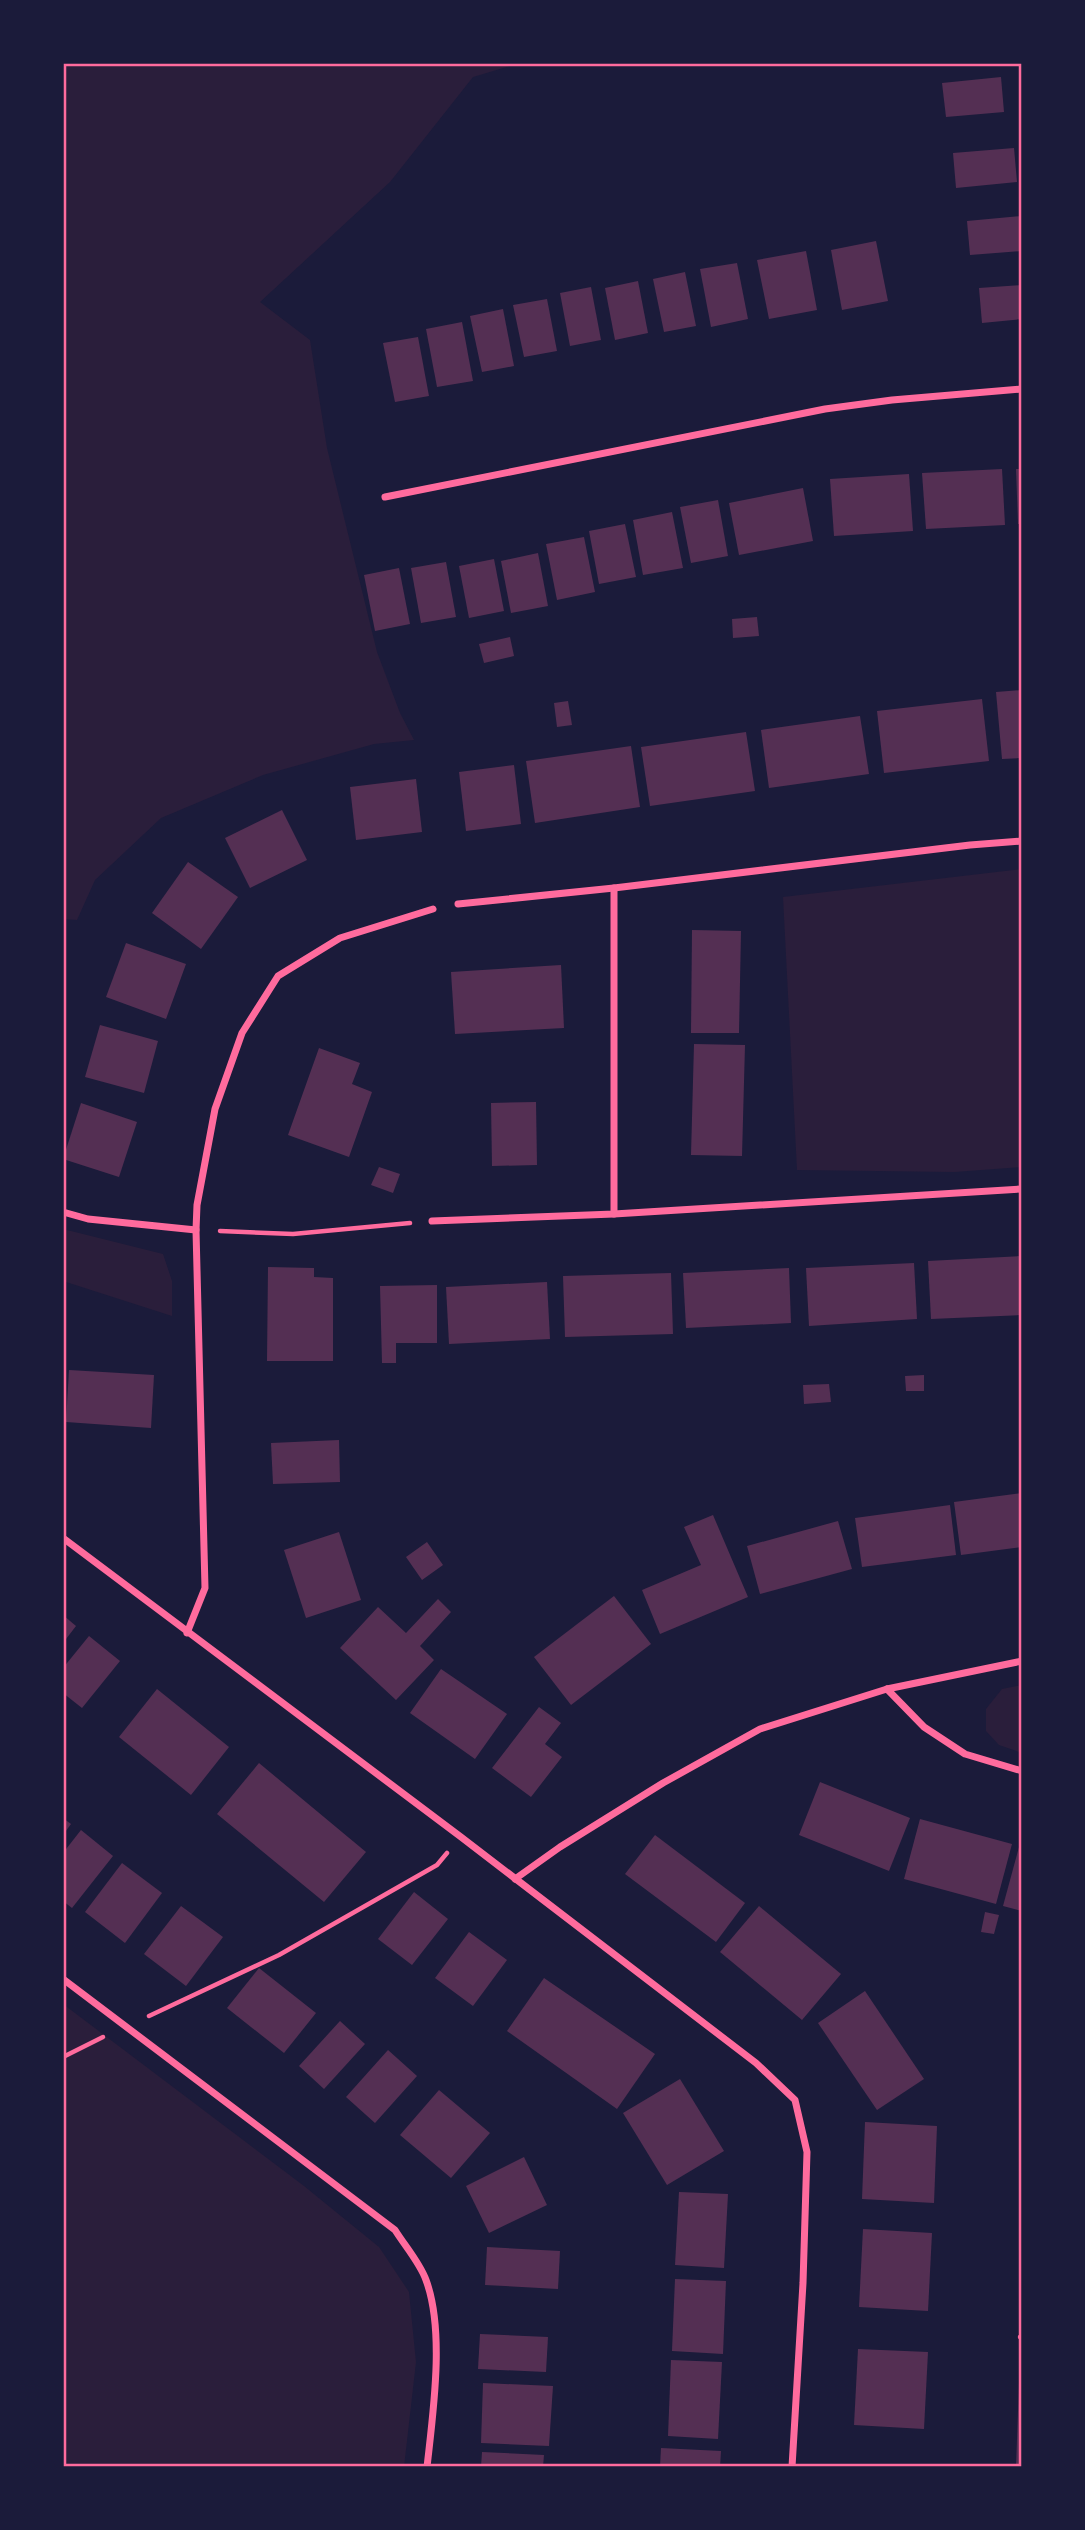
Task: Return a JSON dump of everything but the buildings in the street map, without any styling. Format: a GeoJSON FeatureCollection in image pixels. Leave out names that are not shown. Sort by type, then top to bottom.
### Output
{"type":"FeatureCollection","features":[{"type":"Feature","properties":{"kind":"street"},"geometry":{"type":"LineString","coordinates":[[385,497],[825,409],[892,400],[1022,389]]}},
{"type":"Feature","properties":{"kind":"street"},"geometry":{"type":"LineString","coordinates":[[457,904],[1022,841]]}},
{"type":"Feature","properties":{"kind":"street"},"geometry":{"type":"LineString","coordinates":[[614,888],[614,1214]]}},
{"type":"Feature","properties":{"kind":"street"},"geometry":{"type":"LineString","coordinates":[[187,1633],[205,1588],[196,1230],[197,1205],[215,1109],[242,1033],[278,976],[340,937],[433,909]]}},
{"type":"Feature","properties":{"kind":"street"},"geometry":{"type":"LineString","coordinates":[[432,1221],[614,1214],[1022,1189]]}},
{"type":"Feature","properties":{"kind":"street"},"geometry":{"type":"LineString","coordinates":[[63,1212],[88,1219],[196,1230]]}},
{"type":"Feature","properties":{"kind":"street"},"geometry":{"type":"LineString","coordinates":[[63,1538],[756,2063],[795,2100],[807,2152],[803,2283],[792,2467]]}},
{"type":"Feature","properties":{"kind":"street"},"geometry":{"type":"LineString","coordinates":[[515,1879],[560,1847],[663,1783],[760,1730],[887,1689],[1022,1661]]}},
{"type":"Feature","properties":{"kind":"street"},"geometry":{"type":"LineString","coordinates":[[887,1689],[924,1727],[965,1754],[1022,1771]]}},
{"type":"Feature","properties":{"kind":"street"},"geometry":{"type":"LineString","coordinates":[[63,1979],[395,2230],[426,2278],[434,2310],[434,2395],[427,2467]]}},
{"type":"Feature","properties":{"kind":"path"},"geometry":{"type":"LineString","coordinates":[[196,1230],[293,1234],[432,1221]]}},
{"type":"Feature","properties":{"kind":"path"},"geometry":{"type":"LineString","coordinates":[[63,2057],[279,1955],[437,1865],[461,1837]]}},
{"type":"Feature","properties":{"kind":"shaded area"},"geometry":{"type":"Polygon","coordinates":[[[63,63],[520,63],[473,77],[390,182],[260,302],[310,340],[327,448],[377,652],[400,713],[414,740],[374,744],[263,775],[161,818],[95,880],[77,920],[63,919],[63,63]]]}},
{"type":"Feature","properties":{"kind":"shaded area"},"geometry":{"type":"Polygon","coordinates":[[[1022,869],[1022,1167],[954,1172],[797,1170],[783,897],[1022,869]]]}},
{"type":"Feature","properties":{"kind":"shaded area"},"geometry":{"type":"Polygon","coordinates":[[[63,1229],[163,1254],[172,1281],[172,1316],[63,1281],[63,1229]]]}},
{"type":"Feature","properties":{"kind":"shaded area"},"geometry":{"type":"Polygon","coordinates":[[[1022,1685],[1022,1753],[999,1745],[986,1731],[986,1709],[1002,1689],[1022,1685]]]}},
{"type":"Feature","properties":{"kind":"shaded area"},"geometry":{"type":"Polygon","coordinates":[[[63,2004],[304,2186],[379,2247],[409,2292],[416,2362],[404,2467],[63,2467],[63,2004]]]}}]}
